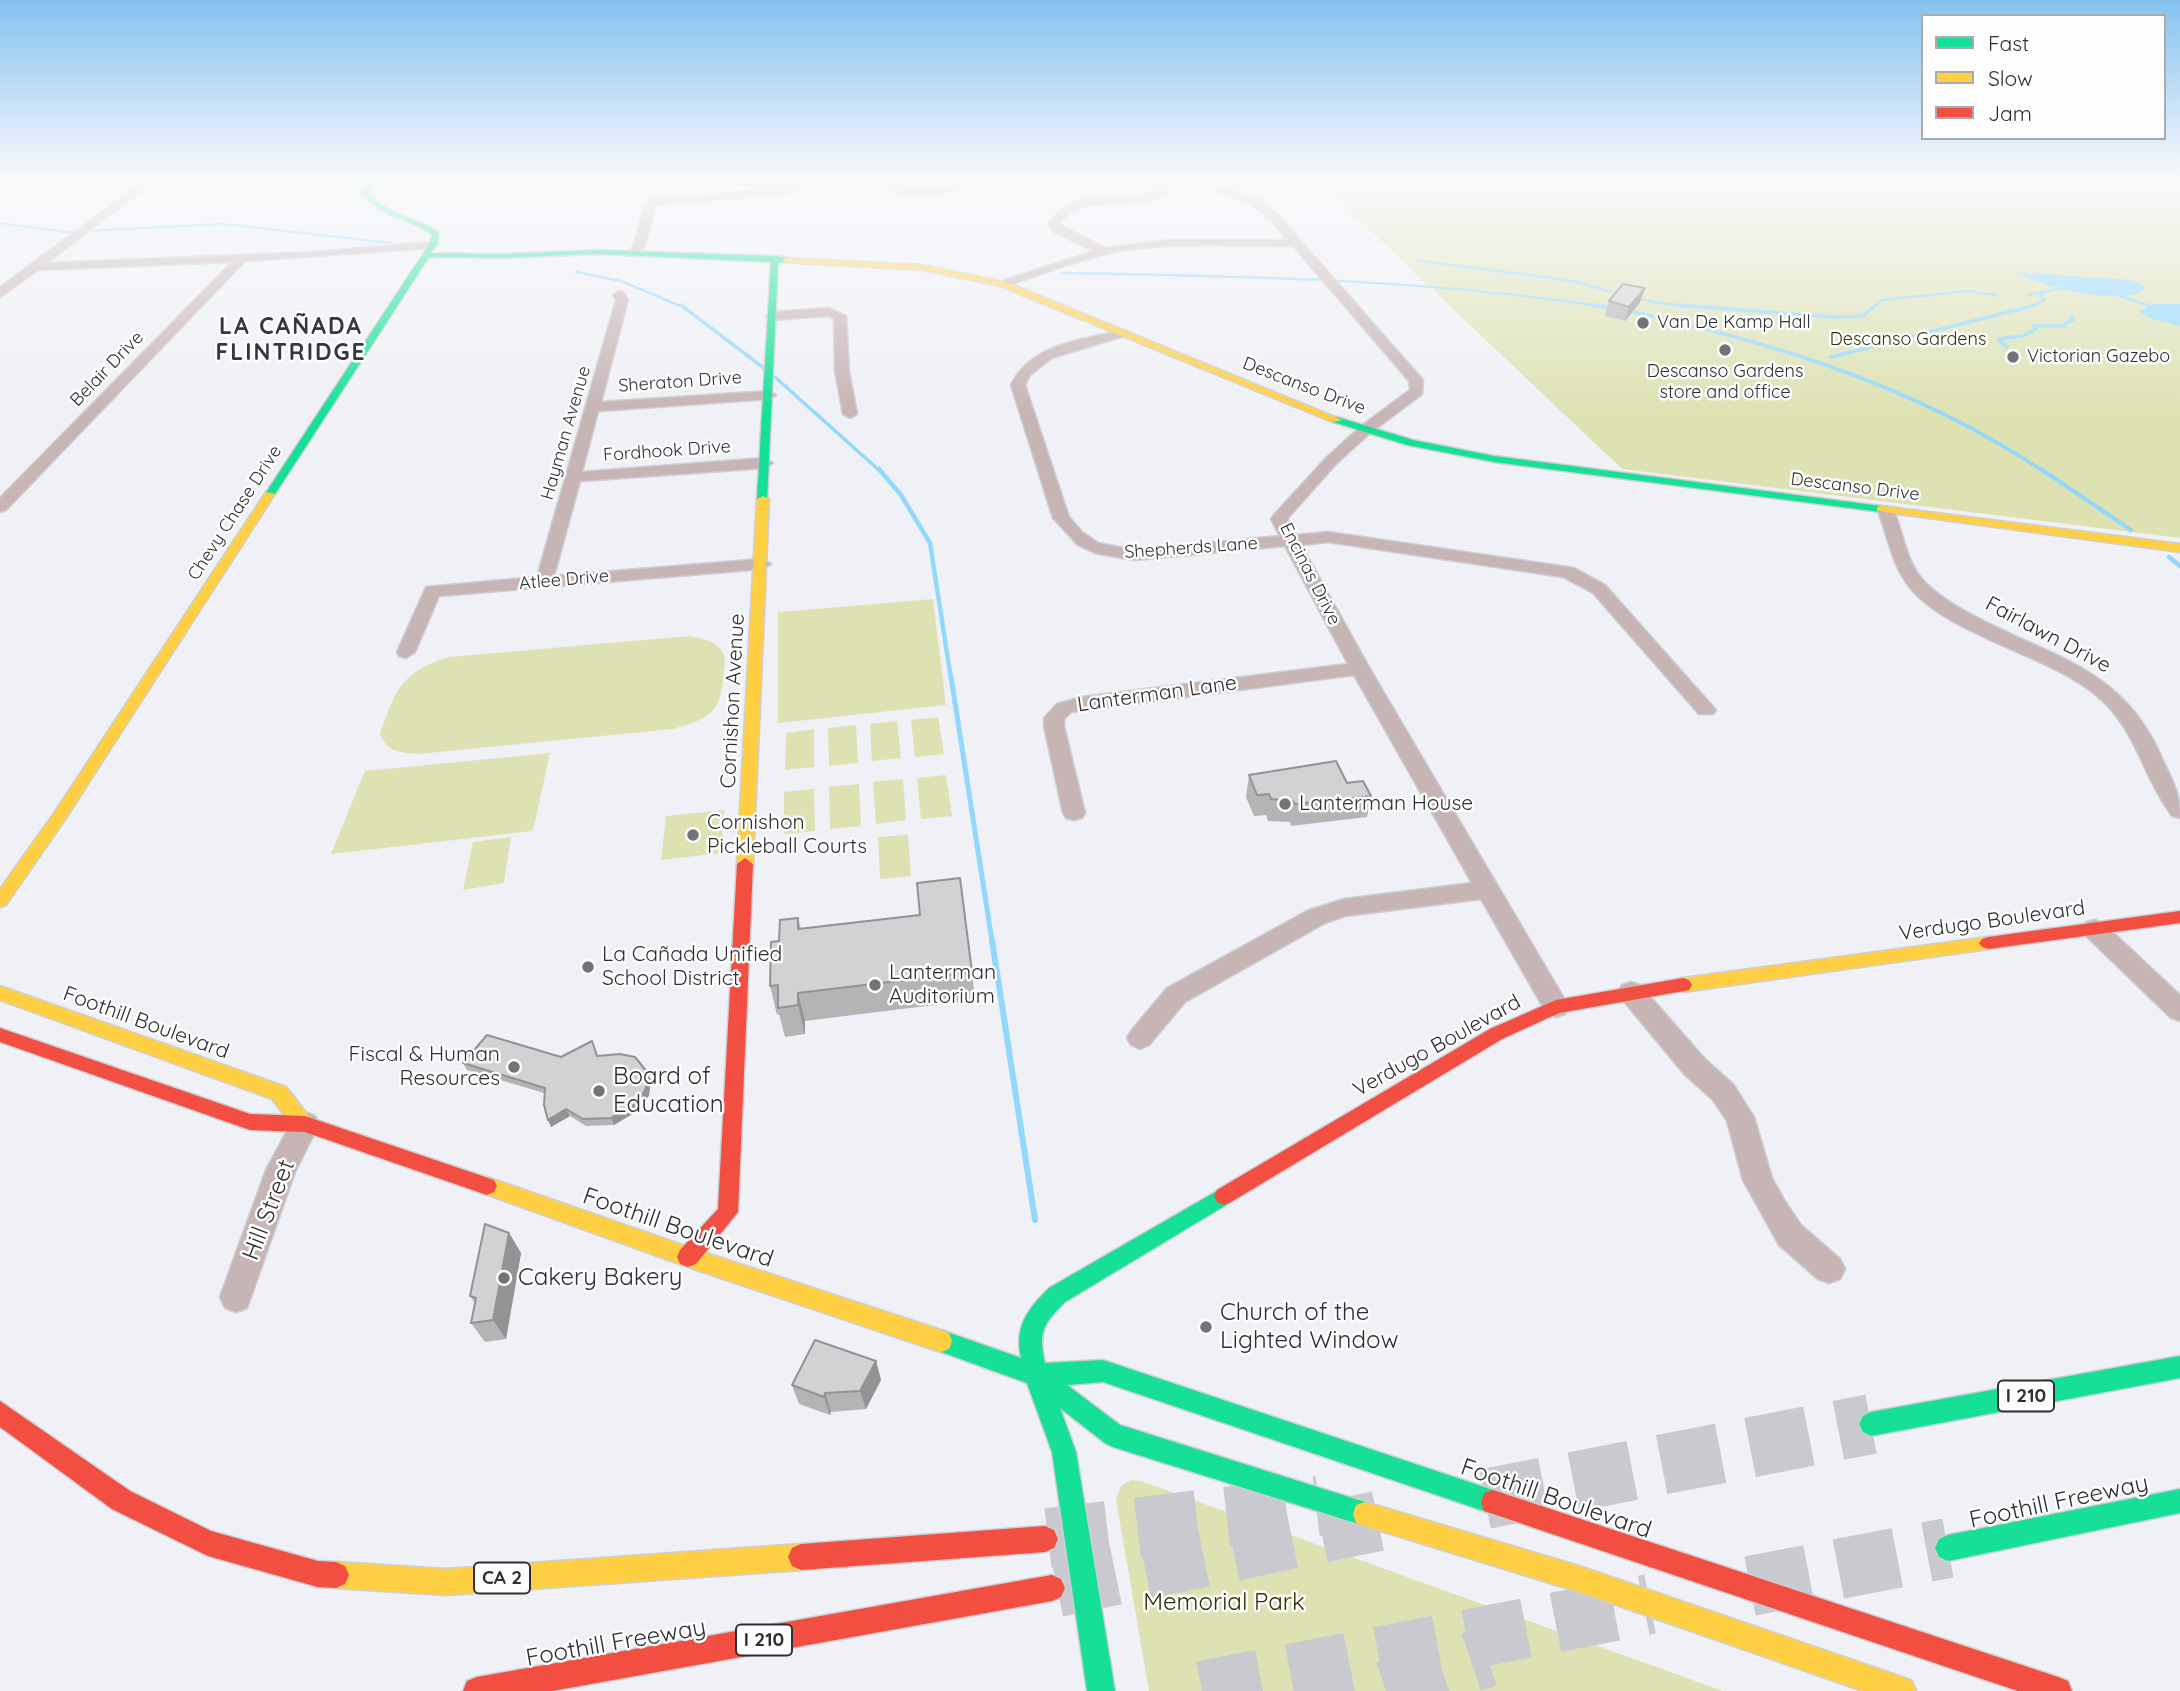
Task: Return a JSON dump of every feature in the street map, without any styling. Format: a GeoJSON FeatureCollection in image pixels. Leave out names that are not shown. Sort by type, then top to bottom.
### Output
{"type":"FeatureCollection","features":[{"type":"Feature","properties":{"kind":"main road","name":"Chevy Chase Drive"},"geometry":{"type":"LineString","coordinates":[[0,901],[59,817],[426,255]]}},
{"type":"Feature","properties":{"kind":"main road","name":"Descanso Drive"},"geometry":{"type":"LineString","coordinates":[[688,255],[938,267],[965,272],[1003,284],[1365,430],[1494,459],[2180,548]]}},
{"type":"Feature","properties":{"kind":"main road","name":"Cornishon Avenue"},"geometry":{"type":"LineString","coordinates":[[688,1257],[728,1212],[762,564],[774,264],[778,258]]}},
{"type":"Feature","properties":{"kind":"main road","name":"Verdugo Boulevard"},"geometry":{"type":"LineString","coordinates":[[1101,1691],[1064,1452],[1036,1375],[1030,1347],[1035,1317],[1056,1295],[1437,1067],[1496,1034],[1556,1007],[1631,992],[2180,917]]}},
{"type":"Feature","properties":{"kind":"main road","name":"Foothill Boulevard"},"geometry":{"type":"LineString","coordinates":[[0,993],[279,1093],[305,1124]]}},
{"type":"Feature","properties":{"kind":"main road","name":"Foothill Boulevard"},"geometry":{"type":"LineString","coordinates":[[0,1035],[250,1122],[305,1124],[401,1155],[688,1257],[820,1299],[1036,1375],[1113,1435],[1241,1477],[1579,1579],[1902,1691]]}},
{"type":"Feature","properties":{"kind":"main road","name":"I 210"},"geometry":{"type":"LineString","coordinates":[[1871,1424],[2180,1367]]}},
{"type":"Feature","properties":{"kind":"main road","name":"Foothill Boulevard"},"geometry":{"type":"LineString","coordinates":[[1036,1375],[1103,1371],[2058,1691]]}},
{"type":"Feature","properties":{"kind":"main road","name":"CA 2"},"geometry":{"type":"LineString","coordinates":[[0,1413],[121,1500],[208,1543],[318,1574],[446,1581],[1045,1539]]}},
{"type":"Feature","properties":{"kind":"main road","name":"Foothill Freeway"},"geometry":{"type":"LineString","coordinates":[[1948,1548],[2180,1501]]}},
{"type":"Feature","properties":{"kind":"main road","name":"Foothill Freeway"},"geometry":{"type":"LineString","coordinates":[[477,1691],[1052,1588]]}},
{"type":"Feature","properties":{"kind":"street"},"geometry":{"type":"LineString","coordinates":[[0,293],[51,255]]}},
{"type":"Feature","properties":{"kind":"street","name":"Descanso Drive"},"geometry":{"type":"LineString","coordinates":[[35,267],[292,255]]}},
{"type":"Feature","properties":{"kind":"street"},"geometry":{"type":"LineString","coordinates":[[1003,284],[1092,255]]}},
{"type":"Feature","properties":{"kind":"street","name":"Encinas Drive"},"geometry":{"type":"LineString","coordinates":[[1307,255],[1416,380],[1417,391],[1365,430],[1331,461],[1280,517],[1290,541],[1360,669],[1556,1007]]}},
{"type":"Feature","properties":{"kind":"street","name":"Belair Drive"},"geometry":{"type":"LineString","coordinates":[[0,507],[243,257]]}},
{"type":"Feature","properties":{"kind":"street","name":"Hayman Avenue"},"geometry":{"type":"LineString","coordinates":[[544,582],[622,300],[619,295]]}},
{"type":"Feature","properties":{"kind":"street"},"geometry":{"type":"LineString","coordinates":[[772,316],[829,312],[840,316],[842,372],[850,414]]}},
{"type":"Feature","properties":{"kind":"street","name":"Shepherds Lane"},"geometry":{"type":"LineString","coordinates":[[1125,334],[1034,362],[1020,375],[1018,385],[1061,517],[1073,535],[1087,545],[1107,552],[1134,555],[1328,537],[1576,575],[1605,596],[1706,710]]}},
{"type":"Feature","properties":{"kind":"street","name":"Sheraton Drive"},"geometry":{"type":"LineString","coordinates":[[594,407],[769,395]]}},
{"type":"Feature","properties":{"kind":"street","name":"Fordhook Drive"},"geometry":{"type":"LineString","coordinates":[[573,477],[765,463]]}},
{"type":"Feature","properties":{"kind":"street","name":"Fairlawn Drive"},"geometry":{"type":"LineString","coordinates":[[1886,511],[1913,580],[1929,595],[1954,611],[2093,681],[2123,709],[2143,739],[2166,794],[2180,811]]}},
{"type":"Feature","properties":{"kind":"street","name":"Atlee Drive"},"geometry":{"type":"LineString","coordinates":[[407,652],[432,592],[762,564]]}},
{"type":"Feature","properties":{"kind":"street","name":"Lanterman Lane"},"geometry":{"type":"LineString","coordinates":[[1074,813],[1054,726],[1054,718],[1064,708],[1082,703],[1360,669]]}},
{"type":"Feature","properties":{"kind":"street"},"geometry":{"type":"LineString","coordinates":[[1140,1038],[1176,995],[1315,917],[1344,908],[1487,890]]}},
{"type":"Feature","properties":{"kind":"street"},"geometry":{"type":"LineString","coordinates":[[2094,929],[2180,1011]]}},
{"type":"Feature","properties":{"kind":"street"},"geometry":{"type":"LineString","coordinates":[[1631,992],[1695,1067],[1723,1092],[1740,1116],[1758,1180],[1772,1207],[1790,1235],[1829,1269]]}},
{"type":"Feature","properties":{"kind":"street","name":"Hill Street"},"geometry":{"type":"LineString","coordinates":[[236,1297],[281,1170],[305,1124]]}},
{"type":"Feature","properties":{"kind":"green space","name":"Descanso Gardens"},"geometry":{"type":"Polygon","coordinates":[[[1396,255],[2180,255],[2180,538],[1622,469],[1396,255]]]}},
{"type":"Feature","properties":{"kind":"green space"},"geometry":{"type":"Polygon","coordinates":[[[933,599],[946,705],[778,723],[778,612],[933,599]]]}},
{"type":"Feature","properties":{"kind":"green space"},"geometry":{"type":"Polygon","coordinates":[[[690,636],[716,645],[725,659],[722,688],[716,706],[701,719],[689,724],[673,729],[418,754],[391,748],[380,734],[402,684],[420,669],[449,657],[690,636]]]}},
{"type":"Feature","properties":{"kind":"green space"},"geometry":{"type":"Polygon","coordinates":[[[938,717],[944,754],[915,757],[911,720],[938,717]]]}},
{"type":"Feature","properties":{"kind":"green space"},"geometry":{"type":"Polygon","coordinates":[[[897,721],[901,758],[872,761],[870,724],[897,721]]]}},
{"type":"Feature","properties":{"kind":"green space"},"geometry":{"type":"Polygon","coordinates":[[[856,725],[858,763],[829,766],[828,728],[856,725]]]}},
{"type":"Feature","properties":{"kind":"green space"},"geometry":{"type":"Polygon","coordinates":[[[814,729],[814,767],[785,770],[786,733],[814,729]]]}},
{"type":"Feature","properties":{"kind":"green space"},"geometry":{"type":"Polygon","coordinates":[[[550,753],[533,831],[331,854],[365,771],[550,753]]]}},
{"type":"Feature","properties":{"kind":"green space"},"geometry":{"type":"Polygon","coordinates":[[[946,775],[952,816],[921,819],[917,778],[946,775]]]}},
{"type":"Feature","properties":{"kind":"green space"},"geometry":{"type":"Polygon","coordinates":[[[903,779],[906,820],[876,824],[873,782],[903,779]]]}},
{"type":"Feature","properties":{"kind":"green space"},"geometry":{"type":"Polygon","coordinates":[[[859,784],[861,826],[830,829],[829,787],[859,784]]]}},
{"type":"Feature","properties":{"kind":"green space"},"geometry":{"type":"Polygon","coordinates":[[[814,789],[815,831],[784,834],[784,792],[814,789]]]}},
{"type":"Feature","properties":{"kind":"green space","name":"Cornishon Pickleball Courts"},"geometry":{"type":"Polygon","coordinates":[[[724,810],[721,853],[661,860],[666,816],[724,810]]]}},
{"type":"Feature","properties":{"kind":"green space"},"geometry":{"type":"Polygon","coordinates":[[[908,835],[911,876],[880,879],[878,837],[908,835]]]}},
{"type":"Feature","properties":{"kind":"green space"},"geometry":{"type":"Polygon","coordinates":[[[511,837],[504,883],[463,890],[473,842],[511,837]]]}},
{"type":"Feature","properties":{"kind":"green space","name":"Memorial Park"},"geometry":{"type":"Polygon","coordinates":[[[1131,1480],[1141,1481],[1723,1691],[1149,1691],[1116,1500],[1121,1486],[1131,1480]]]}},
{"type":"Feature","properties":{"kind":"water"},"geometry":{"type":"Polygon","coordinates":[[[2013,272],[2131,280],[2142,284],[2145,289],[2141,293],[2125,295],[2092,295],[2044,284],[2013,272]]]}},
{"type":"Feature","properties":{"kind":"water"},"geometry":{"type":"Polygon","coordinates":[[[2154,304],[2180,304],[2180,326],[2153,319],[2139,311],[2154,304]]]}},
{"type":"Feature","properties":{"kind":"building"},"geometry":{"type":"Polygon","coordinates":[[[1623,284],[1645,288],[1629,307],[1609,301],[1623,284]]]}},
{"type":"Feature","properties":{"kind":"building"},"geometry":{"type":"Polygon","coordinates":[[[1336,761],[1347,783],[1363,781],[1371,796],[1295,804],[1293,801],[1271,799],[1269,794],[1257,795],[1249,775],[1336,761]]]}},
{"type":"Feature","properties":{"kind":"building"},"geometry":{"type":"Polygon","coordinates":[[[960,878],[972,972],[798,993],[798,1005],[778,1008],[778,985],[770,986],[771,942],[779,941],[780,920],[798,918],[798,929],[920,915],[917,883],[960,878]]]}},
{"type":"Feature","properties":{"kind":"building"},"geometry":{"type":"Polygon","coordinates":[[[487,1035],[561,1057],[592,1041],[597,1056],[620,1054],[635,1057],[648,1073],[646,1088],[637,1103],[611,1118],[583,1119],[566,1109],[548,1120],[544,1105],[545,1088],[463,1063],[487,1035]]]}},
{"type":"Feature","properties":{"kind":"building"},"geometry":{"type":"Polygon","coordinates":[[[485,1224],[509,1233],[493,1320],[471,1323],[476,1298],[470,1296],[485,1224]]]}},
{"type":"Feature","properties":{"kind":"building"},"geometry":{"type":"Polygon","coordinates":[[[815,1340],[876,1361],[860,1391],[825,1393],[824,1397],[792,1385],[815,1340]]]}},
{"type":"Feature","properties":{"kind":"waterway"},"geometry":{"type":"LineString","coordinates":[[1419,261],[1568,280],[1620,294]]}},
{"type":"Feature","properties":{"kind":"waterway"},"geometry":{"type":"LineString","coordinates":[[576,272],[621,281],[683,307]]}},
{"type":"Feature","properties":{"kind":"waterway"},"geometry":{"type":"LineString","coordinates":[[1062,273],[1266,278],[1402,285],[1470,290],[1605,307]]}},
{"type":"Feature","properties":{"kind":"waterway"},"geometry":{"type":"LineString","coordinates":[[2028,295],[2058,289]]}},
{"type":"Feature","properties":{"kind":"waterway"},"geometry":{"type":"LineString","coordinates":[[1874,307],[1882,300],[1968,291],[1997,295]]}},
{"type":"Feature","properties":{"kind":"waterway"},"geometry":{"type":"LineString","coordinates":[[2034,306],[2044,300],[2040,294]]}},
{"type":"Feature","properties":{"kind":"waterway"},"geometry":{"type":"LineString","coordinates":[[2120,296],[2150,306]]}},
{"type":"Feature","properties":{"kind":"waterway"},"geometry":{"type":"LineString","coordinates":[[1637,299],[1687,307]]}},
{"type":"Feature","properties":{"kind":"waterway"},"geometry":{"type":"LineString","coordinates":[[681,305],[765,369]]}},
{"type":"Feature","properties":{"kind":"waterway"},"geometry":{"type":"LineString","coordinates":[[1593,305],[1612,308]]}},
{"type":"Feature","properties":{"kind":"waterway"},"geometry":{"type":"LineString","coordinates":[[1676,305],[1835,317],[1863,316],[1876,305]]}},
{"type":"Feature","properties":{"kind":"waterway"},"geometry":{"type":"LineString","coordinates":[[1831,357],[2034,306]]}},
{"type":"Feature","properties":{"kind":"waterway"},"geometry":{"type":"LineString","coordinates":[[1629,311],[1738,338],[1844,372],[1946,415],[2043,471]]}},
{"type":"Feature","properties":{"kind":"waterway"},"geometry":{"type":"LineString","coordinates":[[2007,347],[1998,339],[2023,336],[2036,329],[2033,326],[2065,326],[2064,324],[2073,320],[2071,317]]}},
{"type":"Feature","properties":{"kind":"waterway"},"geometry":{"type":"LineString","coordinates":[[775,377],[880,471]]}},
{"type":"Feature","properties":{"kind":"waterway"},"geometry":{"type":"LineString","coordinates":[[879,469],[901,495],[930,543],[951,679]]}},
{"type":"Feature","properties":{"kind":"waterway"},"geometry":{"type":"LineString","coordinates":[[2041,469],[2131,530]]}},
{"type":"Feature","properties":{"kind":"waterway"},"geometry":{"type":"LineString","coordinates":[[2169,557],[2180,566]]}},
{"type":"Feature","properties":{"kind":"waterway"},"geometry":{"type":"LineString","coordinates":[[951,677],[992,941]]}},
{"type":"Feature","properties":{"kind":"waterway"},"geometry":{"type":"LineString","coordinates":[[992,940],[1035,1220]]}},
{"type":"Feature","properties":{"kind":"tunnel"},"geometry":{"type":"LineString","coordinates":[[1485,1499],[1871,1424]]}},
{"type":"Feature","properties":{"kind":"tunnel"},"geometry":{"type":"LineString","coordinates":[[1048,1538],[1319,1506]]}},
{"type":"Feature","properties":{"kind":"tunnel"},"geometry":{"type":"LineString","coordinates":[[1057,1587],[1378,1521]]}},
{"type":"Feature","properties":{"kind":"tunnel"},"geometry":{"type":"LineString","coordinates":[[1750,1586],[1948,1548]]}},
{"type":"Feature","properties":{"kind":"tunnel"},"geometry":{"type":"LineString","coordinates":[[1202,1691],[1650,1604]]}},
{"type":"Feature","properties":{"kind":"tunnel"},"geometry":{"type":"LineString","coordinates":[[1386,1691],[1487,1657]]}},
{"type":"Feature","properties":{"kind":"traffic: fast"},"geometry":{"type":"LineString","coordinates":[[426,255],[528,255]]}},
{"type":"Feature","properties":{"kind":"traffic: fast"},"geometry":{"type":"LineString","coordinates":[[270,494],[426,255]]}},
{"type":"Feature","properties":{"kind":"traffic: fast"},"geometry":{"type":"LineString","coordinates":[[666,255],[785,260]]}},
{"type":"Feature","properties":{"kind":"traffic: fast"},"geometry":{"type":"LineString","coordinates":[[763,499],[774,263],[778,258]]}},
{"type":"Feature","properties":{"kind":"traffic: fast"},"geometry":{"type":"LineString","coordinates":[[1337,420],[1411,443],[1494,459],[1881,509]]}},
{"type":"Feature","properties":{"kind":"traffic: fast"},"geometry":{"type":"LineString","coordinates":[[1101,1691],[1064,1452],[1036,1375],[1030,1347],[1035,1317],[1057,1295],[1224,1196]]}},
{"type":"Feature","properties":{"kind":"traffic: fast"},"geometry":{"type":"LineString","coordinates":[[941,1341],[1036,1375],[1113,1435],[1365,1514]]}},
{"type":"Feature","properties":{"kind":"traffic: fast"},"geometry":{"type":"LineString","coordinates":[[1871,1424],[2180,1367]]}},
{"type":"Feature","properties":{"kind":"traffic: fast"},"geometry":{"type":"LineString","coordinates":[[1036,1375],[1103,1371],[1493,1502]]}},
{"type":"Feature","properties":{"kind":"traffic: fast"},"geometry":{"type":"LineString","coordinates":[[1948,1548],[2180,1501]]}},
{"type":"Feature","properties":{"kind":"traffic: slow"},"geometry":{"type":"LineString","coordinates":[[785,260],[922,267],[1003,284],[1337,420]]}},
{"type":"Feature","properties":{"kind":"traffic: slow"},"geometry":{"type":"LineString","coordinates":[[0,901],[59,817],[270,494]]}},
{"type":"Feature","properties":{"kind":"traffic: slow"},"geometry":{"type":"LineString","coordinates":[[745,864],[763,499]]}},
{"type":"Feature","properties":{"kind":"traffic: slow"},"geometry":{"type":"LineString","coordinates":[[1881,509],[2180,548]]}},
{"type":"Feature","properties":{"kind":"traffic: slow"},"geometry":{"type":"LineString","coordinates":[[1683,985],[1988,943]]}},
{"type":"Feature","properties":{"kind":"traffic: slow"},"geometry":{"type":"LineString","coordinates":[[0,993],[279,1093],[305,1124]]}},
{"type":"Feature","properties":{"kind":"traffic: slow"},"geometry":{"type":"LineString","coordinates":[[487,1186],[688,1257],[941,1341]]}},
{"type":"Feature","properties":{"kind":"traffic: slow"},"geometry":{"type":"LineString","coordinates":[[1365,1514],[1579,1579],[1902,1691]]}},
{"type":"Feature","properties":{"kind":"traffic: slow"},"geometry":{"type":"LineString","coordinates":[[336,1575],[446,1582],[801,1557]]}},
{"type":"Feature","properties":{"kind":"traffic: jam"},"geometry":{"type":"LineString","coordinates":[[688,1257],[728,1212],[745,864]]}},
{"type":"Feature","properties":{"kind":"traffic: jam"},"geometry":{"type":"LineString","coordinates":[[1988,943],[2180,917]]}},
{"type":"Feature","properties":{"kind":"traffic: jam"},"geometry":{"type":"LineString","coordinates":[[1224,1196],[1496,1034],[1556,1007],[1683,985]]}},
{"type":"Feature","properties":{"kind":"traffic: jam"},"geometry":{"type":"LineString","coordinates":[[0,1035],[250,1122],[305,1124],[487,1186]]}},
{"type":"Feature","properties":{"kind":"traffic: jam"},"geometry":{"type":"LineString","coordinates":[[0,1413],[121,1500],[208,1543],[318,1574],[336,1575]]}},
{"type":"Feature","properties":{"kind":"traffic: jam"},"geometry":{"type":"LineString","coordinates":[[1493,1502],[2058,1691]]}},
{"type":"Feature","properties":{"kind":"traffic: jam"},"geometry":{"type":"LineString","coordinates":[[801,1557],[1045,1539]]}},
{"type":"Feature","properties":{"kind":"traffic: jam"},"geometry":{"type":"LineString","coordinates":[[477,1691],[1052,1588]]}},
{"type":"Feature","properties":{"kind":"place","name":"Van De Kamp Hall"},"geometry":{"type":"Point","coordinates":[1643,323]}},
{"type":"Feature","properties":{"kind":"place","name":"Descanso Gardens store and office"},"geometry":{"type":"Point","coordinates":[1725,350]}},
{"type":"Feature","properties":{"kind":"place","name":"Victorian Gazebo"},"geometry":{"type":"Point","coordinates":[2013,357]}},
{"type":"Feature","properties":{"kind":"place","name":"Lanterman House"},"geometry":{"type":"Point","coordinates":[1285,804]}},
{"type":"Feature","properties":{"kind":"place","name":"Cornishon Pickleball Courts"},"geometry":{"type":"Point","coordinates":[693,835]}},
{"type":"Feature","properties":{"kind":"place","name":"La Cañada Unified School District"},"geometry":{"type":"Point","coordinates":[588,967]}},
{"type":"Feature","properties":{"kind":"place","name":"Lanterman Auditorium"},"geometry":{"type":"Point","coordinates":[875,985]}},
{"type":"Feature","properties":{"kind":"place","name":"Fiscal & Human Resources"},"geometry":{"type":"Point","coordinates":[514,1067]}},
{"type":"Feature","properties":{"kind":"place","name":"Board of Education"},"geometry":{"type":"Point","coordinates":[599,1091]}},
{"type":"Feature","properties":{"kind":"place","name":"Cakery Bakery"},"geometry":{"type":"Point","coordinates":[504,1278]}},
{"type":"Feature","properties":{"kind":"place","name":"Church of the Lighted Window"},"geometry":{"type":"Point","coordinates":[1206,1327]}},
{"type":"Feature","properties":{"kind":"district","name":"LA CAÑADA FLINTRIDGE"},"geometry":{"type":"Point","coordinates":[291,340]}}]}
